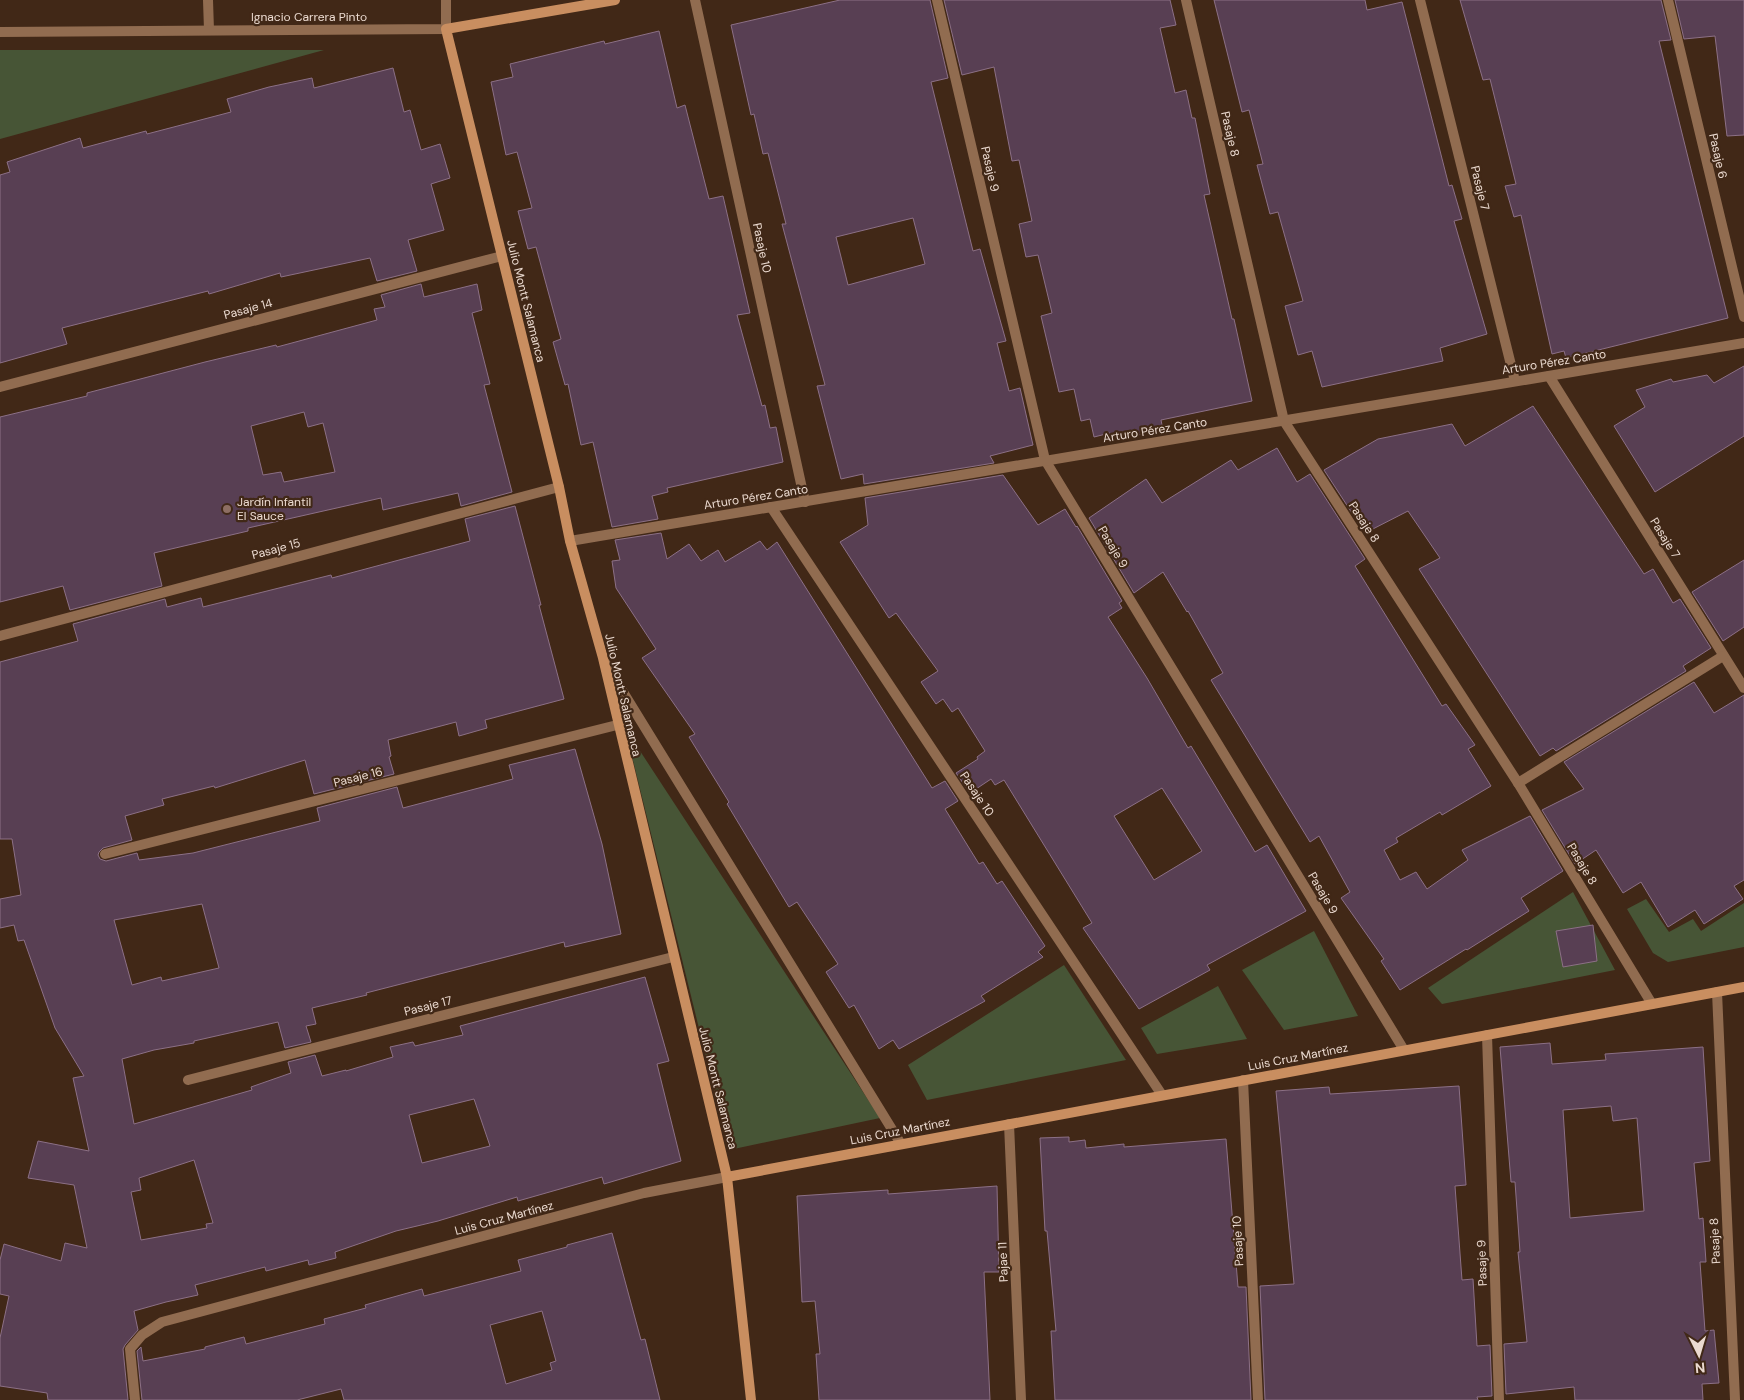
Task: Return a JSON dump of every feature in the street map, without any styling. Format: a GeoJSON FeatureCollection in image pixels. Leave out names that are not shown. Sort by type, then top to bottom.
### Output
{"type":"FeatureCollection","features":[{"type":"Feature","properties":{"kind":"street"},"geometry":{"type":"LineString","coordinates":[[208,0],[209,30]]}},
{"type":"Feature","properties":{"kind":"street","name":"Julio Montt Salamanca"},"geometry":{"type":"LineString","coordinates":[[446,0],[446,29],[559,487],[570,541],[603,658],[617,724],[727,1177],[751,1400]]}},
{"type":"Feature","properties":{"kind":"street","name":"Ignacio Carrera Pinto"},"geometry":{"type":"LineString","coordinates":[[0,32],[446,29],[615,0]]}},
{"type":"Feature","properties":{"kind":"street","name":"Pasaje 10"},"geometry":{"type":"LineString","coordinates":[[695,0],[805,502]]}},
{"type":"Feature","properties":{"kind":"street","name":"Pasaje 9"},"geometry":{"type":"LineString","coordinates":[[937,0],[1045,460],[1404,1050]]}},
{"type":"Feature","properties":{"kind":"street","name":"Pasaje 8"},"geometry":{"type":"LineString","coordinates":[[1186,0],[1284,421],[1518,783],[1652,1004]]}},
{"type":"Feature","properties":{"kind":"street","name":"Pasaje 7"},"geometry":{"type":"LineString","coordinates":[[1420,0],[1515,381]]}},
{"type":"Feature","properties":{"kind":"street","name":"Pasaje 6"},"geometry":{"type":"LineString","coordinates":[[1668,0],[1744,317]]}},
{"type":"Feature","properties":{"kind":"street","name":"Pasaje 14"},"geometry":{"type":"LineString","coordinates":[[0,386],[502,256]]}},
{"type":"Feature","properties":{"kind":"street","name":"Arturo Pérez Canto"},"geometry":{"type":"LineString","coordinates":[[570,541],[1744,343]]}},
{"type":"Feature","properties":{"kind":"street","name":"Pasaje 7"},"geometry":{"type":"LineString","coordinates":[[1549,376],[1744,688]]}},
{"type":"Feature","properties":{"kind":"street","name":"Pasaje 15"},"geometry":{"type":"LineString","coordinates":[[0,636],[559,487]]}},
{"type":"Feature","properties":{"kind":"street","name":"Pasaje 10"},"geometry":{"type":"LineString","coordinates":[[771,507],[1162,1095]]}},
{"type":"Feature","properties":{"kind":"street"},"geometry":{"type":"LineString","coordinates":[[1518,783],[1723,656]]}},
{"type":"Feature","properties":{"kind":"street"},"geometry":{"type":"LineString","coordinates":[[603,658],[901,1144]]}},
{"type":"Feature","properties":{"kind":"street","name":"Pasaje 16"},"geometry":{"type":"LineString","coordinates":[[105,854],[617,724]]}},
{"type":"Feature","properties":{"kind":"street","name":"Pasaje 17"},"geometry":{"type":"LineString","coordinates":[[188,1080],[673,957]]}},
{"type":"Feature","properties":{"kind":"street","name":"Luis Cruz Martínez"},"geometry":{"type":"LineString","coordinates":[[135,1400],[130,1349],[142,1335],[162,1322],[635,1196],[901,1144],[1744,987]]}},
{"type":"Feature","properties":{"kind":"street","name":"Pasaje 8"},"geometry":{"type":"LineString","coordinates":[[1717,992],[1735,1400]]}},
{"type":"Feature","properties":{"kind":"street","name":"Pasaje 9"},"geometry":{"type":"LineString","coordinates":[[1487,1035],[1500,1400]]}},
{"type":"Feature","properties":{"kind":"street","name":"Pasaje 10"},"geometry":{"type":"LineString","coordinates":[[1243,1080],[1258,1400]]}},
{"type":"Feature","properties":{"kind":"street","name":"Pajae 11"},"geometry":{"type":"LineString","coordinates":[[1010,1124],[1021,1400]]}},
{"type":"Feature","properties":{"kind":"green space"},"geometry":{"type":"Polygon","coordinates":[[[0,50],[324,50],[0,139],[0,50]]]}},
{"type":"Feature","properties":{"kind":"green space"},"geometry":{"type":"Polygon","coordinates":[[[625,728],[880,1118],[729,1150],[625,728]]]}},
{"type":"Feature","properties":{"kind":"green space"},"geometry":{"type":"Polygon","coordinates":[[[1573,892],[1615,970],[1442,1004],[1428,988],[1573,892]]]}},
{"type":"Feature","properties":{"kind":"green space"},"geometry":{"type":"Polygon","coordinates":[[[1646,899],[1669,932],[1693,919],[1701,931],[1744,903],[1744,947],[1668,962],[1653,953],[1627,909],[1646,899]]]}},
{"type":"Feature","properties":{"kind":"green space"},"geometry":{"type":"Polygon","coordinates":[[[1314,931],[1358,1016],[1284,1030],[1242,970],[1314,931]]]}},
{"type":"Feature","properties":{"kind":"green space"},"geometry":{"type":"Polygon","coordinates":[[[1064,965],[1126,1060],[927,1100],[908,1065],[1064,965]]]}},
{"type":"Feature","properties":{"kind":"green space"},"geometry":{"type":"Polygon","coordinates":[[[1218,986],[1247,1039],[1157,1054],[1141,1028],[1218,986]]]}},
{"type":"Feature","properties":{"kind":"building"},"geometry":{"type":"Polygon","coordinates":[[[840,0],[930,0],[948,78],[931,82],[973,251],[980,249],[1006,341],[997,343],[1009,391],[1020,388],[1033,445],[990,456],[994,463],[864,484],[863,474],[841,479],[817,386],[825,385],[782,224],[786,224],[768,153],[763,154],[754,114],[751,115],[731,25],[840,0]],[[913,218],[836,237],[848,285],[925,264],[913,218]]]}},
{"type":"Feature","properties":{"kind":"building"},"geometry":{"type":"Polygon","coordinates":[[[944,0],[1170,0],[1176,25],[1160,28],[1175,93],[1186,90],[1192,118],[1195,118],[1210,194],[1204,195],[1252,401],[1161,420],[1163,430],[1112,440],[1110,433],[1094,437],[1090,419],[1081,421],[1074,389],[1059,392],[1041,316],[1052,313],[1038,255],[1026,257],[1019,224],[1032,221],[1019,160],[1012,161],[994,67],[962,75],[944,0]]]}},
{"type":"Feature","properties":{"kind":"building"},"geometry":{"type":"Polygon","coordinates":[[[1214,0],[1365,0],[1367,10],[1402,2],[1449,186],[1452,185],[1462,219],[1454,221],[1487,334],[1440,348],[1443,361],[1322,387],[1312,351],[1298,355],[1285,306],[1303,301],[1278,212],[1270,214],[1257,165],[1263,164],[1249,110],[1242,112],[1214,0]]]}},
{"type":"Feature","properties":{"kind":"building"},"geometry":{"type":"Polygon","coordinates":[[[1460,0],[1661,0],[1671,40],[1659,41],[1728,318],[1566,358],[1564,351],[1552,354],[1521,215],[1514,217],[1505,186],[1516,184],[1490,79],[1483,80],[1460,0]]]}},
{"type":"Feature","properties":{"kind":"building"},"geometry":{"type":"Polygon","coordinates":[[[1675,0],[1744,0],[1744,135],[1727,136],[1715,36],[1684,39],[1675,0]]]}},
{"type":"Feature","properties":{"kind":"building"},"geometry":{"type":"Polygon","coordinates":[[[659,31],[677,108],[685,105],[709,199],[723,196],[750,313],[737,315],[762,406],[765,405],[770,428],[776,427],[783,462],[667,488],[668,492],[652,496],[658,519],[612,527],[593,442],[581,445],[568,384],[565,385],[553,342],[561,339],[536,247],[528,249],[518,211],[532,208],[517,152],[506,155],[491,82],[513,77],[510,64],[604,41],[605,44],[659,31]]]}},
{"type":"Feature","properties":{"kind":"building"},"geometry":{"type":"Polygon","coordinates":[[[393,68],[404,112],[410,110],[421,150],[440,144],[450,178],[431,184],[444,230],[408,240],[417,271],[377,281],[370,258],[281,277],[280,273],[209,294],[208,291],[62,328],[67,344],[0,363],[0,175],[10,172],[7,162],[80,138],[83,148],[146,131],[147,134],[231,112],[227,99],[269,87],[312,78],[314,88],[393,68]]]}},
{"type":"Feature","properties":{"kind":"building"},"geometry":{"type":"Polygon","coordinates":[[[421,284],[424,297],[477,284],[482,310],[472,313],[490,384],[484,385],[512,492],[461,506],[458,493],[383,510],[381,498],[248,528],[248,531],[154,553],[162,586],[70,610],[63,586],[0,602],[0,417],[87,396],[87,393],[205,362],[276,345],[277,347],[377,320],[374,309],[385,307],[381,295],[421,284]],[[304,412],[251,426],[263,475],[281,472],[284,482],[335,472],[323,423],[308,427],[304,412]]]}},
{"type":"Feature","properties":{"kind":"building"},"geometry":{"type":"Polygon","coordinates":[[[1744,366],[1744,436],[1655,492],[1614,426],[1645,407],[1636,390],[1671,379],[1673,382],[1707,375],[1714,383],[1744,366]]]}},
{"type":"Feature","properties":{"kind":"building"},"geometry":{"type":"Polygon","coordinates":[[[1533,406],[1644,574],[1653,569],[1673,603],[1680,599],[1711,648],[1683,666],[1686,671],[1556,751],[1553,748],[1540,756],[1419,569],[1440,558],[1408,511],[1365,533],[1324,470],[1378,439],[1452,424],[1465,446],[1533,406]]]}},
{"type":"Feature","properties":{"kind":"building"},"geometry":{"type":"Polygon","coordinates":[[[1277,448],[1297,482],[1310,474],[1365,559],[1355,566],[1442,706],[1446,704],[1475,745],[1468,749],[1491,786],[1442,815],[1440,812],[1396,838],[1398,842],[1384,850],[1400,880],[1416,872],[1427,889],[1468,860],[1462,850],[1530,816],[1563,871],[1521,898],[1529,911],[1400,990],[1381,961],[1384,959],[1341,898],[1350,892],[1319,836],[1310,842],[1211,680],[1223,673],[1188,611],[1163,572],[1134,593],[1089,518],[1146,479],[1162,503],[1231,460],[1238,470],[1277,448]]]}},
{"type":"Feature","properties":{"kind":"building"},"geometry":{"type":"Polygon","coordinates":[[[1003,475],[1038,525],[1065,509],[1122,601],[1119,603],[1122,608],[1108,617],[1188,748],[1191,746],[1255,852],[1267,845],[1306,911],[1207,965],[1210,970],[1139,1009],[1083,928],[1092,923],[1004,780],[995,785],[991,779],[970,793],[956,773],[978,759],[977,757],[985,751],[958,708],[952,712],[943,699],[936,704],[921,682],[938,671],[896,613],[889,618],[840,542],[868,525],[865,498],[1003,475]],[[1162,788],[1114,816],[1154,880],[1202,851],[1162,788]]]}},
{"type":"Feature","properties":{"kind":"building"},"geometry":{"type":"Polygon","coordinates":[[[515,506],[564,699],[485,720],[487,728],[459,736],[456,722],[388,740],[391,756],[389,757],[394,774],[314,794],[305,760],[215,788],[214,786],[162,799],[164,805],[125,816],[132,840],[103,848],[98,855],[100,859],[106,861],[137,853],[139,860],[193,853],[320,821],[317,808],[397,787],[403,808],[513,779],[509,765],[575,749],[602,844],[621,934],[565,947],[564,942],[312,1008],[316,1024],[306,1026],[311,1042],[285,1048],[278,1022],[122,1059],[134,1124],[252,1090],[251,1087],[291,1073],[288,1062],[315,1055],[322,1076],[346,1071],[393,1057],[390,1047],[413,1042],[415,1046],[463,1035],[460,1026],[645,977],[669,1061],[657,1064],[681,1161],[604,1184],[602,1177],[518,1201],[517,1197],[438,1221],[396,1231],[335,1252],[336,1258],[309,1265],[308,1260],[266,1271],[265,1267],[195,1285],[198,1295],[134,1311],[138,1330],[123,1349],[128,1400],[48,1400],[47,1393],[0,1386],[0,1338],[9,1296],[0,1294],[0,1260],[4,1244],[61,1261],[65,1243],[87,1248],[74,1185],[28,1178],[38,1141],[89,1151],[73,1078],[84,1076],[55,1028],[24,940],[18,941],[14,925],[0,928],[0,899],[21,895],[12,839],[0,839],[0,662],[78,641],[73,624],[165,599],[167,607],[201,598],[203,607],[331,575],[332,578],[470,541],[465,519],[515,506]],[[202,904],[114,920],[132,985],[161,977],[162,981],[219,968],[202,904]],[[474,1099],[409,1115],[422,1163],[490,1146],[474,1099]],[[194,1160],[139,1178],[141,1190],[131,1192],[141,1240],[207,1228],[206,1224],[213,1223],[194,1160]]]}},
{"type":"Feature","properties":{"kind":"building"},"geometry":{"type":"Polygon","coordinates":[[[661,533],[667,559],[689,544],[701,561],[718,550],[725,562],[760,541],[767,550],[777,542],[932,788],[945,781],[958,801],[945,809],[979,864],[983,862],[997,884],[1002,881],[1045,946],[1038,952],[1043,957],[981,996],[985,1001],[899,1049],[893,1040],[879,1049],[854,1005],[849,1008],[826,972],[838,964],[797,902],[789,907],[727,804],[729,802],[689,737],[695,734],[642,658],[656,649],[616,588],[612,561],[620,560],[615,540],[661,533]]]}},
{"type":"Feature","properties":{"kind":"building"},"geometry":{"type":"Polygon","coordinates":[[[1744,560],[1744,627],[1723,641],[1692,592],[1744,560]]]}},
{"type":"Feature","properties":{"kind":"building"},"geometry":{"type":"Polygon","coordinates":[[[1694,682],[1714,713],[1744,695],[1744,880],[1734,886],[1743,899],[1704,924],[1695,910],[1668,927],[1641,882],[1623,893],[1596,850],[1575,864],[1542,810],[1584,789],[1564,762],[1694,682]]]}},
{"type":"Feature","properties":{"kind":"building"},"geometry":{"type":"Polygon","coordinates":[[[1593,925],[1597,961],[1563,967],[1556,931],[1593,925]]]}},
{"type":"Feature","properties":{"kind":"building"},"geometry":{"type":"Polygon","coordinates":[[[1550,1043],[1552,1064],[1606,1060],[1605,1054],[1703,1047],[1710,1161],[1694,1163],[1699,1219],[1703,1218],[1706,1262],[1700,1262],[1705,1331],[1714,1330],[1719,1383],[1702,1384],[1703,1400],[1575,1400],[1574,1387],[1506,1394],[1504,1344],[1527,1342],[1518,1252],[1520,1252],[1515,1182],[1511,1182],[1500,1047],[1550,1043]],[[1611,1106],[1563,1110],[1570,1218],[1644,1211],[1637,1118],[1613,1121],[1611,1106]]]}},
{"type":"Feature","properties":{"kind":"building"},"geometry":{"type":"Polygon","coordinates":[[[1459,1086],[1466,1185],[1455,1186],[1462,1280],[1473,1279],[1477,1346],[1490,1345],[1492,1396],[1477,1397],[1478,1400],[1265,1400],[1260,1286],[1294,1284],[1276,1091],[1329,1087],[1330,1094],[1459,1086]]]}},
{"type":"Feature","properties":{"kind":"building"},"geometry":{"type":"Polygon","coordinates":[[[1069,1137],[1069,1142],[1085,1140],[1086,1148],[1124,1144],[1124,1147],[1226,1139],[1238,1287],[1246,1287],[1251,1400],[1055,1400],[1051,1331],[1056,1331],[1047,1231],[1045,1231],[1040,1138],[1069,1137]]]}},
{"type":"Feature","properties":{"kind":"building"},"geometry":{"type":"Polygon","coordinates":[[[997,1186],[999,1272],[984,1272],[990,1400],[819,1400],[816,1354],[820,1354],[815,1301],[802,1302],[797,1196],[888,1190],[888,1194],[997,1186]]]}},
{"type":"Feature","properties":{"kind":"building"},"geometry":{"type":"Polygon","coordinates":[[[612,1233],[641,1340],[645,1339],[660,1400],[344,1400],[341,1389],[297,1400],[142,1400],[137,1351],[141,1347],[143,1361],[205,1349],[205,1347],[244,1337],[246,1344],[325,1324],[324,1319],[366,1308],[365,1305],[422,1289],[424,1296],[521,1271],[518,1260],[567,1247],[567,1245],[612,1233]],[[542,1311],[490,1325],[506,1384],[552,1370],[550,1363],[556,1361],[542,1311]]]}},
{"type":"Feature","properties":{"kind":"place","name":"Jardín Infantil El Sauce"},"geometry":{"type":"Point","coordinates":[227,509]}}]}
